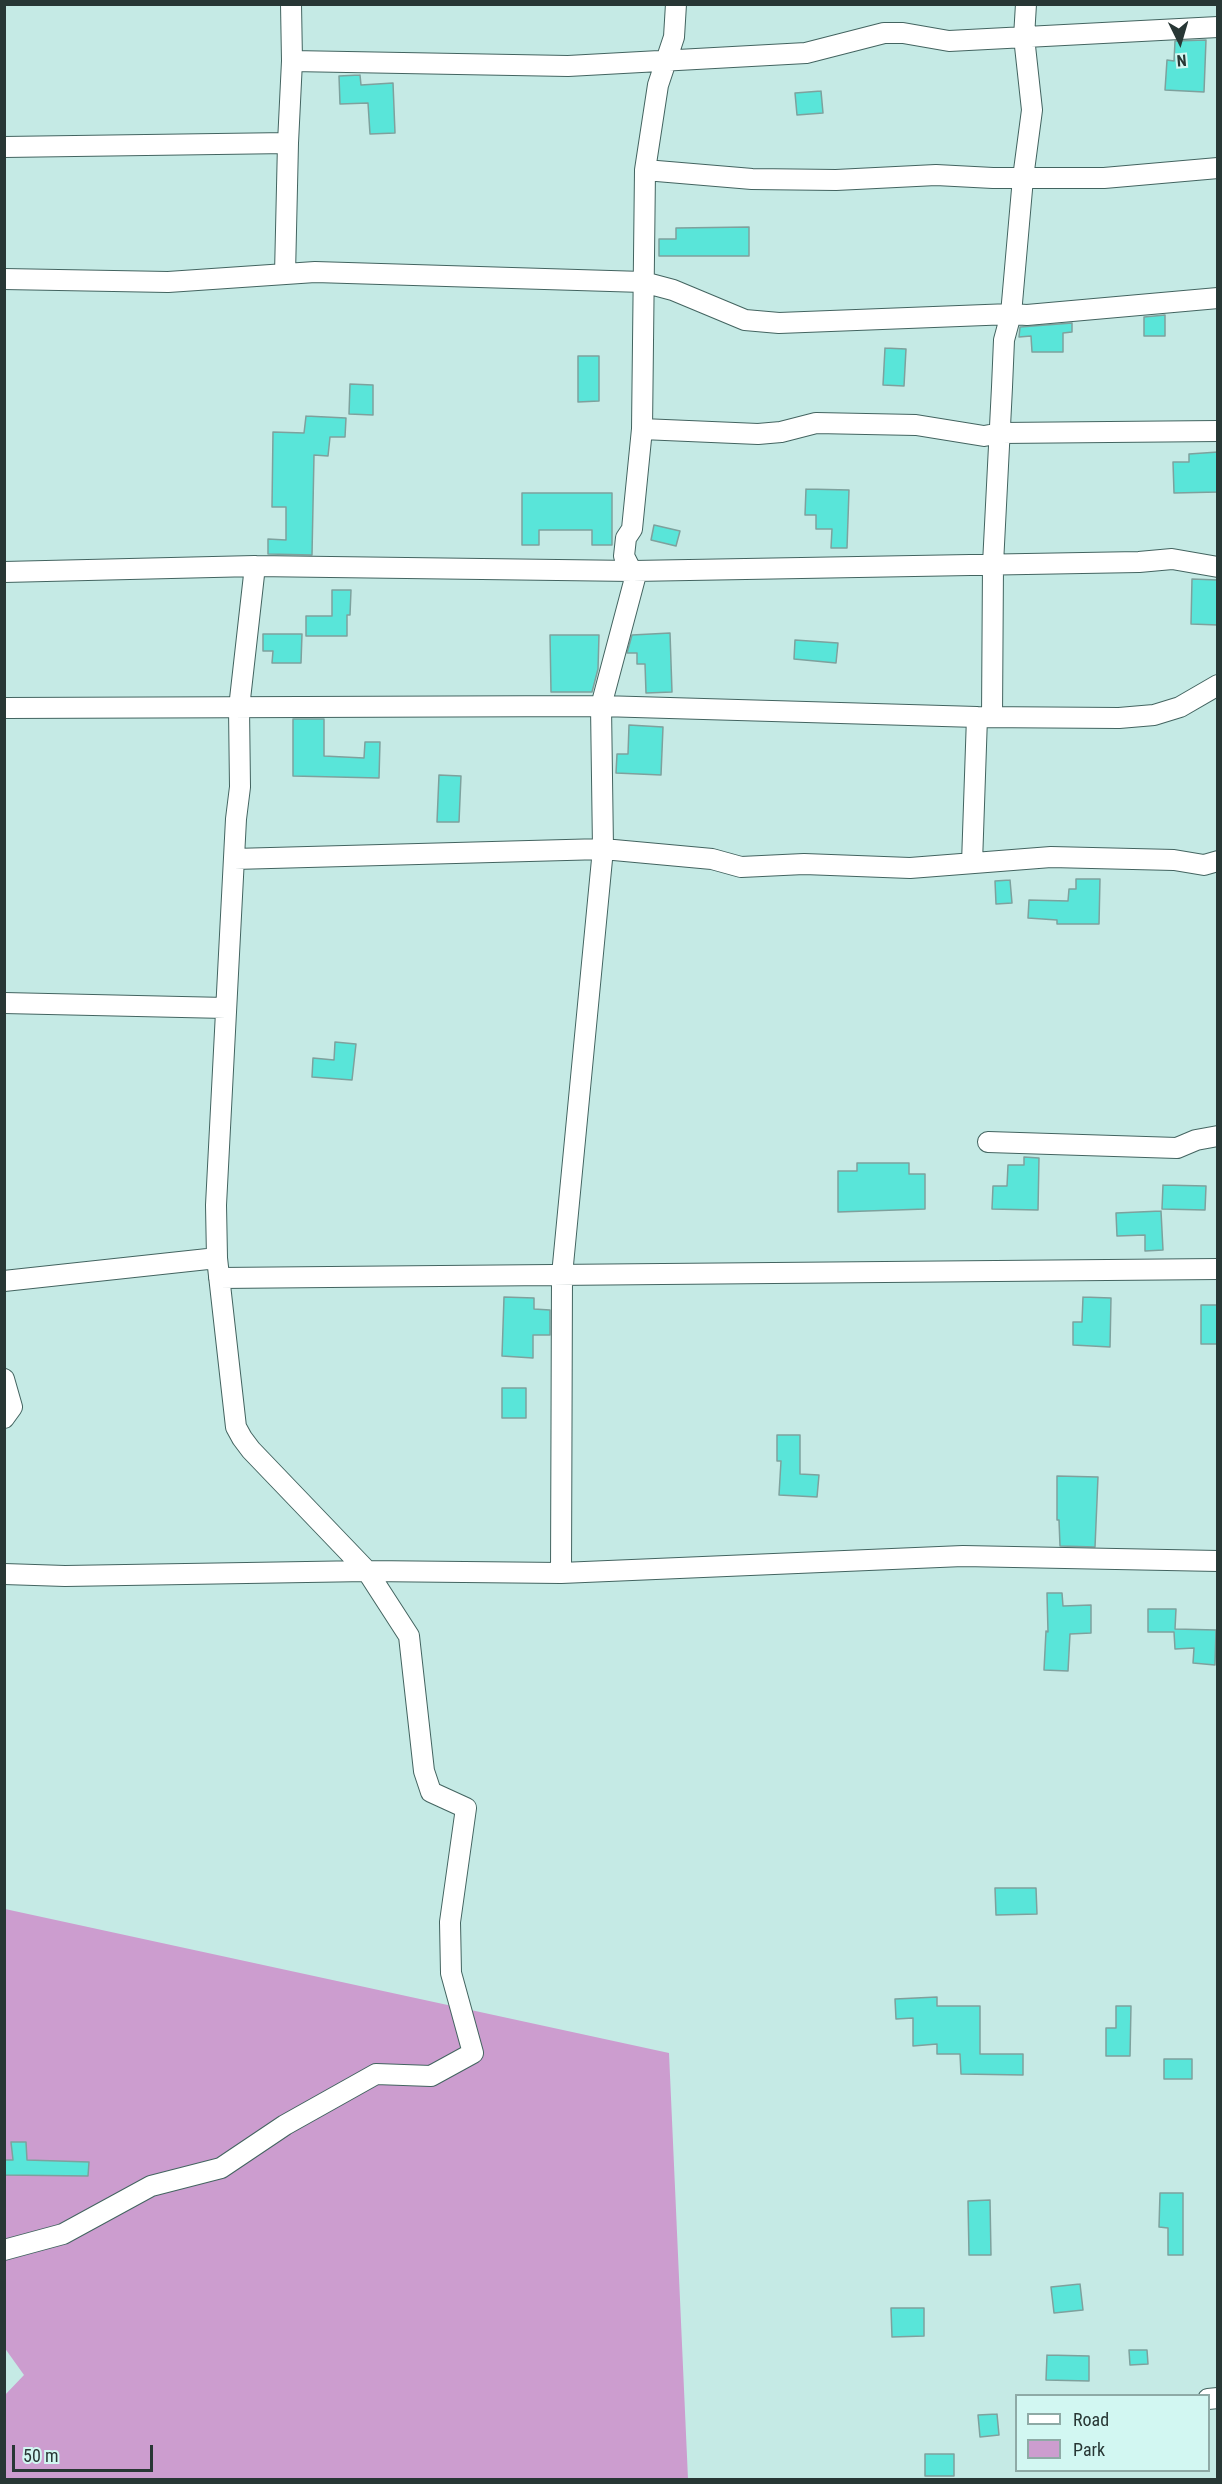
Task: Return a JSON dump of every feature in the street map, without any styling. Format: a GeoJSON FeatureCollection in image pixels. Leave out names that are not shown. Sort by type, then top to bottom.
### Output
{"type":"FeatureCollection","features":[{"type":"Feature","properties":{"kind":"street"},"geometry":{"type":"LineString","coordinates":[[285,274],[292,61],[291,4]]}},
{"type":"Feature","properties":{"kind":"street"},"geometry":{"type":"LineString","coordinates":[[561,1573],[562,1275],[603,849],[601,706],[635,579],[624,556],[627,538],[632,530],[642,429],[645,170],[658,86],[674,37],[676,4]]}},
{"type":"Feature","properties":{"kind":"street"},"geometry":{"type":"LineString","coordinates":[[972,863],[985,717],[1004,340],[1011,314],[1023,178],[1032,110],[1024,37],[1026,4]]}},
{"type":"Feature","properties":{"kind":"street"},"geometry":{"type":"LineString","coordinates":[[292,61],[568,66],[806,53],[884,33],[903,33],[949,42],[1218,27]]}},
{"type":"Feature","properties":{"kind":"street"},"geometry":{"type":"LineString","coordinates":[[4,147],[288,143]]}},
{"type":"Feature","properties":{"kind":"street"},"geometry":{"type":"LineString","coordinates":[[645,170],[752,179],[836,180],[936,175],[1104,178],[1218,168]]}},
{"type":"Feature","properties":{"kind":"street"},"geometry":{"type":"LineString","coordinates":[[4,279],[168,282],[315,272],[643,282],[673,290],[745,320],[768,322],[1027,315],[1218,298]]}},
{"type":"Feature","properties":{"kind":"street"},"geometry":{"type":"LineString","coordinates":[[642,429],[758,434],[781,432],[816,423],[916,425],[946,428],[969,435],[984,436],[1001,433],[1218,431]]}},
{"type":"Feature","properties":{"kind":"street"},"geometry":{"type":"LineString","coordinates":[[4,572],[255,566],[633,571],[1139,562],[1172,559],[1218,567]]}},
{"type":"Feature","properties":{"kind":"street"},"geometry":{"type":"LineString","coordinates":[[4,2250],[63,2234],[151,2186],[221,2168],[285,2124],[376,2074],[431,2076],[473,2054],[451,1973],[450,1922],[466,1808],[431,1792],[424,1771],[409,1636],[367,1571],[242,1438],[236,1427],[217,1258],[216,1205],[234,859],[240,787],[239,708],[255,566]]}},
{"type":"Feature","properties":{"kind":"street"},"geometry":{"type":"LineString","coordinates":[[4,708],[601,706],[985,717],[1119,718],[1154,715],[1180,707],[1218,685]]}},
{"type":"Feature","properties":{"kind":"street"},"geometry":{"type":"LineString","coordinates":[[234,859],[603,849],[712,859],[741,867],[804,864],[910,868],[1051,857],[1174,860],[1204,865],[1218,861]]}},
{"type":"Feature","properties":{"kind":"street"},"geometry":{"type":"LineString","coordinates":[[4,1003],[226,1008]]}},
{"type":"Feature","properties":{"kind":"street"},"geometry":{"type":"LineString","coordinates":[[988,1142],[1177,1148],[1196,1140],[1218,1136]]}},
{"type":"Feature","properties":{"kind":"street"},"geometry":{"type":"LineString","coordinates":[[4,1281],[217,1258]]}},
{"type":"Feature","properties":{"kind":"street"},"geometry":{"type":"LineString","coordinates":[[219,1278],[1218,1269]]}},
{"type":"Feature","properties":{"kind":"street"},"geometry":{"type":"LineString","coordinates":[[4,1379],[12,1407],[4,1418]]}},
{"type":"Feature","properties":{"kind":"street"},"geometry":{"type":"LineString","coordinates":[[4,1574],[65,1576],[367,1571],[561,1573],[963,1556],[1218,1561]]}},
{"type":"Feature","properties":{"kind":"green space"},"geometry":{"type":"Polygon","coordinates":[[[5,1909],[669,2053],[688,2479],[5,2479],[4,2396],[24,2375],[4,2347],[5,1909]]]}},
{"type":"Feature","properties":{"kind":"building"},"geometry":{"type":"Polygon","coordinates":[[[1206,40],[1204,92],[1165,90],[1167,60],[1174,61],[1175,41],[1206,40]]]}},
{"type":"Feature","properties":{"kind":"building"},"geometry":{"type":"Polygon","coordinates":[[[360,75],[361,85],[393,83],[395,133],[370,134],[368,103],[340,104],[339,76],[360,75]]]}},
{"type":"Feature","properties":{"kind":"building"},"geometry":{"type":"Polygon","coordinates":[[[821,91],[823,113],[797,115],[795,93],[821,91]]]}},
{"type":"Feature","properties":{"kind":"building"},"geometry":{"type":"Polygon","coordinates":[[[749,227],[749,256],[659,256],[659,239],[676,239],[676,228],[749,227]]]}},
{"type":"Feature","properties":{"kind":"building"},"geometry":{"type":"Polygon","coordinates":[[[1165,315],[1165,336],[1144,336],[1144,317],[1165,315]]]}},
{"type":"Feature","properties":{"kind":"building"},"geometry":{"type":"Polygon","coordinates":[[[1072,323],[1072,332],[1063,333],[1063,352],[1032,352],[1031,336],[1019,337],[1020,327],[1072,323]]]}},
{"type":"Feature","properties":{"kind":"building"},"geometry":{"type":"Polygon","coordinates":[[[885,348],[906,349],[904,386],[883,385],[885,348]]]}},
{"type":"Feature","properties":{"kind":"building"},"geometry":{"type":"Polygon","coordinates":[[[578,356],[599,356],[599,401],[578,402],[578,356]]]}},
{"type":"Feature","properties":{"kind":"building"},"geometry":{"type":"Polygon","coordinates":[[[350,384],[373,385],[373,415],[349,414],[350,384]]]}},
{"type":"Feature","properties":{"kind":"building"},"geometry":{"type":"Polygon","coordinates":[[[306,416],[346,418],[345,437],[330,437],[328,456],[314,455],[312,555],[268,554],[268,539],[286,540],[286,507],[272,507],[273,432],[304,433],[306,416]]]}},
{"type":"Feature","properties":{"kind":"building"},"geometry":{"type":"Polygon","coordinates":[[[1218,452],[1218,492],[1174,493],[1173,462],[1189,462],[1189,454],[1218,452]]]}},
{"type":"Feature","properties":{"kind":"building"},"geometry":{"type":"Polygon","coordinates":[[[806,489],[849,490],[847,548],[831,548],[832,529],[816,529],[816,515],[805,515],[806,489]]]}},
{"type":"Feature","properties":{"kind":"building"},"geometry":{"type":"Polygon","coordinates":[[[522,493],[612,493],[612,545],[592,545],[592,530],[539,530],[539,545],[522,545],[522,493]]]}},
{"type":"Feature","properties":{"kind":"building"},"geometry":{"type":"Polygon","coordinates":[[[654,525],[680,531],[676,546],[651,540],[654,525]]]}},
{"type":"Feature","properties":{"kind":"building"},"geometry":{"type":"Polygon","coordinates":[[[1192,579],[1218,580],[1218,625],[1191,624],[1192,579]]]}},
{"type":"Feature","properties":{"kind":"building"},"geometry":{"type":"Polygon","coordinates":[[[332,590],[351,590],[350,615],[347,615],[347,636],[306,636],[306,616],[332,616],[332,590]]]}},
{"type":"Feature","properties":{"kind":"building"},"geometry":{"type":"Polygon","coordinates":[[[670,633],[672,692],[646,693],[645,664],[637,664],[637,653],[627,653],[632,635],[670,633]]]}},
{"type":"Feature","properties":{"kind":"building"},"geometry":{"type":"Polygon","coordinates":[[[263,634],[302,634],[301,663],[272,663],[273,651],[263,651],[263,634]]]}},
{"type":"Feature","properties":{"kind":"building"},"geometry":{"type":"Polygon","coordinates":[[[550,635],[599,635],[598,669],[592,692],[551,692],[550,635]]]}},
{"type":"Feature","properties":{"kind":"building"},"geometry":{"type":"Polygon","coordinates":[[[795,640],[838,643],[836,663],[794,659],[795,640]]]}},
{"type":"Feature","properties":{"kind":"building"},"geometry":{"type":"Polygon","coordinates":[[[293,719],[324,719],[324,756],[364,758],[365,742],[380,742],[379,778],[293,776],[293,719]]]}},
{"type":"Feature","properties":{"kind":"building"},"geometry":{"type":"Polygon","coordinates":[[[629,725],[663,727],[661,775],[616,773],[617,754],[628,754],[629,725]]]}},
{"type":"Feature","properties":{"kind":"building"},"geometry":{"type":"Polygon","coordinates":[[[439,775],[461,776],[459,822],[437,822],[439,775]]]}},
{"type":"Feature","properties":{"kind":"building"},"geometry":{"type":"Polygon","coordinates":[[[1076,879],[1100,879],[1099,924],[1057,924],[1057,920],[1028,918],[1029,900],[1068,901],[1069,889],[1076,889],[1076,879]]]}},
{"type":"Feature","properties":{"kind":"building"},"geometry":{"type":"Polygon","coordinates":[[[1010,880],[1012,903],[996,904],[995,881],[1010,880]]]}},
{"type":"Feature","properties":{"kind":"building"},"geometry":{"type":"Polygon","coordinates":[[[335,1042],[356,1044],[352,1080],[312,1077],[313,1058],[334,1060],[335,1042]]]}},
{"type":"Feature","properties":{"kind":"building"},"geometry":{"type":"Polygon","coordinates":[[[1024,1157],[1039,1158],[1038,1210],[992,1209],[993,1186],[1007,1186],[1008,1165],[1024,1165],[1024,1157]]]}},
{"type":"Feature","properties":{"kind":"building"},"geometry":{"type":"Polygon","coordinates":[[[857,1163],[909,1163],[909,1174],[925,1174],[925,1209],[838,1212],[838,1171],[857,1171],[857,1163]]]}},
{"type":"Feature","properties":{"kind":"building"},"geometry":{"type":"Polygon","coordinates":[[[1163,1185],[1206,1186],[1205,1210],[1162,1209],[1163,1185]]]}},
{"type":"Feature","properties":{"kind":"building"},"geometry":{"type":"Polygon","coordinates":[[[1161,1211],[1163,1250],[1145,1251],[1145,1235],[1117,1236],[1116,1213],[1161,1211]]]}},
{"type":"Feature","properties":{"kind":"building"},"geometry":{"type":"Polygon","coordinates":[[[504,1297],[534,1298],[534,1309],[550,1310],[550,1335],[533,1335],[533,1358],[502,1356],[504,1297]]]}},
{"type":"Feature","properties":{"kind":"building"},"geometry":{"type":"Polygon","coordinates":[[[1083,1297],[1111,1298],[1110,1347],[1073,1345],[1073,1322],[1082,1322],[1083,1297]]]}},
{"type":"Feature","properties":{"kind":"building"},"geometry":{"type":"Polygon","coordinates":[[[1201,1305],[1218,1305],[1218,1344],[1201,1344],[1201,1305]]]}},
{"type":"Feature","properties":{"kind":"building"},"geometry":{"type":"Polygon","coordinates":[[[502,1388],[526,1388],[526,1418],[502,1418],[502,1388]]]}},
{"type":"Feature","properties":{"kind":"building"},"geometry":{"type":"Polygon","coordinates":[[[777,1435],[800,1435],[800,1474],[819,1475],[817,1497],[779,1495],[781,1461],[777,1461],[777,1435]]]}},
{"type":"Feature","properties":{"kind":"building"},"geometry":{"type":"Polygon","coordinates":[[[1057,1476],[1098,1477],[1095,1547],[1060,1546],[1059,1520],[1057,1520],[1057,1476]]]}},
{"type":"Feature","properties":{"kind":"building"},"geometry":{"type":"Polygon","coordinates":[[[1047,1593],[1062,1593],[1063,1606],[1091,1605],[1091,1633],[1070,1634],[1068,1671],[1044,1670],[1046,1631],[1048,1632],[1047,1593]]]}},
{"type":"Feature","properties":{"kind":"building"},"geometry":{"type":"Polygon","coordinates":[[[1148,1609],[1176,1609],[1175,1629],[1216,1630],[1215,1665],[1193,1663],[1194,1648],[1175,1649],[1174,1632],[1148,1632],[1148,1609]]]}},
{"type":"Feature","properties":{"kind":"building"},"geometry":{"type":"Polygon","coordinates":[[[995,1888],[1036,1888],[1037,1914],[996,1915],[995,1888]]]}},
{"type":"Feature","properties":{"kind":"building"},"geometry":{"type":"Polygon","coordinates":[[[937,1997],[937,2006],[980,2006],[980,2054],[1023,2054],[1023,2075],[961,2074],[960,2054],[937,2054],[937,2044],[913,2046],[913,2018],[896,2019],[895,1999],[937,1997]]]}},
{"type":"Feature","properties":{"kind":"building"},"geometry":{"type":"Polygon","coordinates":[[[1116,2006],[1131,2006],[1130,2056],[1106,2056],[1106,2028],[1116,2028],[1116,2006]]]}},
{"type":"Feature","properties":{"kind":"building"},"geometry":{"type":"Polygon","coordinates":[[[1164,2059],[1192,2059],[1192,2079],[1164,2079],[1164,2059]]]}},
{"type":"Feature","properties":{"kind":"building"},"geometry":{"type":"Polygon","coordinates":[[[11,2142],[26,2142],[27,2160],[89,2162],[88,2176],[4,2175],[4,2160],[13,2160],[11,2142]]]}},
{"type":"Feature","properties":{"kind":"building"},"geometry":{"type":"Polygon","coordinates":[[[1160,2193],[1183,2193],[1183,2255],[1168,2255],[1168,2228],[1159,2227],[1160,2193]]]}},
{"type":"Feature","properties":{"kind":"building"},"geometry":{"type":"Polygon","coordinates":[[[990,2200],[991,2255],[969,2255],[968,2201],[990,2200]]]}},
{"type":"Feature","properties":{"kind":"building"},"geometry":{"type":"Polygon","coordinates":[[[1080,2284],[1083,2310],[1054,2313],[1051,2287],[1080,2284]]]}},
{"type":"Feature","properties":{"kind":"building"},"geometry":{"type":"Polygon","coordinates":[[[891,2308],[924,2308],[924,2336],[892,2337],[891,2308]]]}},
{"type":"Feature","properties":{"kind":"building"},"geometry":{"type":"Polygon","coordinates":[[[1129,2350],[1147,2350],[1148,2364],[1130,2365],[1129,2350]]]}},
{"type":"Feature","properties":{"kind":"building"},"geometry":{"type":"Polygon","coordinates":[[[1047,2355],[1089,2356],[1089,2381],[1046,2380],[1047,2355]]]}},
{"type":"Feature","properties":{"kind":"building"},"geometry":{"type":"Polygon","coordinates":[[[997,2414],[999,2435],[980,2437],[978,2415],[997,2414]]]}},
{"type":"Feature","properties":{"kind":"building"},"geometry":{"type":"Polygon","coordinates":[[[925,2454],[954,2454],[954,2476],[925,2476],[925,2454]]]}}]}
